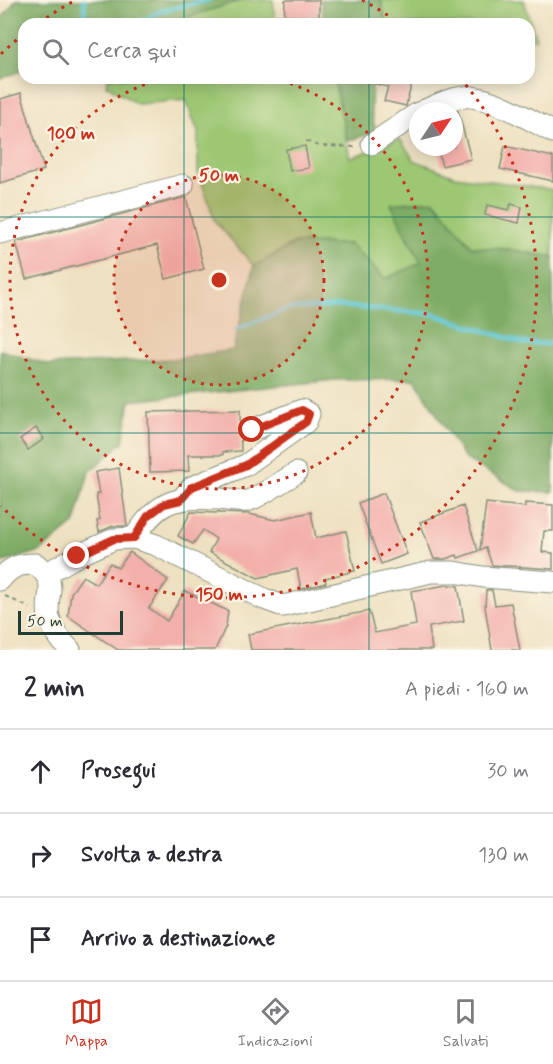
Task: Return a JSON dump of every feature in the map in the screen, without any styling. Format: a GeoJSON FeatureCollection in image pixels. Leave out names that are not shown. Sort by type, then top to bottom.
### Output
{"type":"FeatureCollection","features":[{"type":"Feature","properties":{"kind":"street"},"geometry":{"type":"LineString","coordinates":[[444,102],[470,96],[515,112],[553,132]]}},
{"type":"Feature","properties":{"kind":"street"},"geometry":{"type":"LineString","coordinates":[[372,144],[409,119]]}},
{"type":"Feature","properties":{"kind":"street"},"geometry":{"type":"LineString","coordinates":[[0,233],[183,185]]}},
{"type":"Feature","properties":{"kind":"street"},"geometry":{"type":"LineString","coordinates":[[181,500],[192,487],[246,465],[306,422],[309,414],[302,410],[252,430]]}},
{"type":"Feature","properties":{"kind":"street"},"geometry":{"type":"LineString","coordinates":[[134,538],[148,516],[164,504],[181,500],[249,501],[296,473]]}},
{"type":"Feature","properties":{"kind":"street"},"geometry":{"type":"LineString","coordinates":[[47,573],[114,539],[134,538],[156,545],[264,599],[283,606],[431,572],[454,572],[483,577],[553,582]]}},
{"type":"Feature","properties":{"kind":"street"},"geometry":{"type":"LineString","coordinates":[[0,580],[7,571],[18,564],[36,564],[47,573],[50,588],[49,616],[56,632],[69,650]]}},
{"type":"Feature","properties":{"kind":"path"},"geometry":{"type":"LineString","coordinates":[[306,141],[319,146],[339,148],[372,144]]}},
{"type":"Feature","properties":{"kind":"path"},"geometry":{"type":"LineString","coordinates":[[0,594],[49,616]]}},
{"type":"Feature","properties":{"kind":"green space"},"geometry":{"type":"Polygon","coordinates":[[[16,0],[242,0],[184,18],[18,18],[18,72],[0,79],[0,21],[16,0]]]}},
{"type":"Feature","properties":{"kind":"green space"},"geometry":{"type":"Polygon","coordinates":[[[242,0],[273,0],[275,18],[184,18],[242,0]]]}},
{"type":"Feature","properties":{"kind":"green space"},"geometry":{"type":"Polygon","coordinates":[[[321,0],[381,0],[385,18],[323,18],[321,0]]]}},
{"type":"Feature","properties":{"kind":"green space"},"geometry":{"type":"Polygon","coordinates":[[[381,0],[524,0],[530,18],[385,18],[381,0]]]}},
{"type":"Feature","properties":{"kind":"green space"},"geometry":{"type":"Polygon","coordinates":[[[106,84],[335,84],[350,158],[400,139],[409,156],[414,160],[455,176],[553,190],[553,257],[508,249],[472,247],[434,200],[404,231],[422,264],[385,279],[350,244],[295,243],[254,266],[215,221],[198,172],[198,132],[186,100],[137,104],[106,84]]]}},
{"type":"Feature","properties":{"kind":"green space"},"geometry":{"type":"Polygon","coordinates":[[[335,84],[372,84],[371,111],[376,132],[347,141],[335,84]]]}},
{"type":"Feature","properties":{"kind":"green space"},"geometry":{"type":"Polygon","coordinates":[[[434,200],[472,247],[508,249],[553,257],[553,492],[520,491],[464,458],[415,379],[334,380],[130,401],[123,442],[89,472],[75,523],[41,551],[0,563],[0,350],[49,365],[172,359],[233,350],[254,266],[295,243],[350,244],[385,279],[421,263],[391,204],[434,200]]]}},
{"type":"Feature","properties":{"kind":"building"},"geometry":{"type":"Polygon","coordinates":[[[285,0],[319,0],[319,17],[284,18],[285,0]]]}},
{"type":"Feature","properties":{"kind":"building"},"geometry":{"type":"Polygon","coordinates":[[[375,84],[412,84],[406,106],[384,101],[388,87],[375,84]]]}},
{"type":"Feature","properties":{"kind":"building"},"geometry":{"type":"Polygon","coordinates":[[[21,93],[44,170],[0,183],[0,99],[21,93]]]}},
{"type":"Feature","properties":{"kind":"building"},"geometry":{"type":"Polygon","coordinates":[[[463,129],[471,159],[442,166],[439,156],[463,156],[463,129]]]}},
{"type":"Feature","properties":{"kind":"building"},"geometry":{"type":"Polygon","coordinates":[[[305,146],[309,168],[290,171],[286,149],[305,146]]]}},
{"type":"Feature","properties":{"kind":"building"},"geometry":{"type":"Polygon","coordinates":[[[505,146],[553,157],[553,181],[500,169],[505,146]]]}},
{"type":"Feature","properties":{"kind":"building"},"geometry":{"type":"Polygon","coordinates":[[[186,197],[204,269],[166,279],[157,245],[26,279],[16,242],[186,197]]]}},
{"type":"Feature","properties":{"kind":"building"},"geometry":{"type":"Polygon","coordinates":[[[511,204],[522,207],[519,223],[485,215],[487,205],[509,210],[511,204]]]}},
{"type":"Feature","properties":{"kind":"building"},"geometry":{"type":"Polygon","coordinates":[[[240,410],[241,451],[223,452],[223,455],[188,455],[189,471],[150,472],[148,412],[240,410]]]}},
{"type":"Feature","properties":{"kind":"building"},"geometry":{"type":"Polygon","coordinates":[[[36,428],[44,439],[28,450],[20,439],[36,428]]]}},
{"type":"Feature","properties":{"kind":"building"},"geometry":{"type":"Polygon","coordinates":[[[119,468],[127,526],[113,526],[99,532],[97,521],[100,520],[96,494],[99,494],[95,472],[119,468]]]}},
{"type":"Feature","properties":{"kind":"building"},"geometry":{"type":"Polygon","coordinates":[[[384,493],[407,554],[381,564],[358,503],[384,493]]]}},
{"type":"Feature","properties":{"kind":"building"},"geometry":{"type":"Polygon","coordinates":[[[486,503],[525,507],[525,503],[553,505],[553,531],[544,531],[542,552],[553,553],[553,569],[492,565],[486,548],[480,550],[486,503]]]}},
{"type":"Feature","properties":{"kind":"building"},"geometry":{"type":"Polygon","coordinates":[[[463,506],[478,551],[458,558],[457,555],[445,559],[434,559],[420,522],[463,506]]]}},
{"type":"Feature","properties":{"kind":"building"},"geometry":{"type":"Polygon","coordinates":[[[191,512],[249,514],[275,520],[311,512],[316,538],[346,531],[355,571],[325,578],[326,583],[301,589],[297,569],[258,578],[209,552],[216,539],[203,530],[193,544],[178,536],[191,512]]]}},
{"type":"Feature","properties":{"kind":"building"},"geometry":{"type":"Polygon","coordinates":[[[130,552],[168,580],[149,608],[167,621],[185,591],[228,611],[226,626],[215,650],[118,650],[68,616],[71,593],[83,576],[96,584],[110,563],[118,568],[130,552]]]}},
{"type":"Feature","properties":{"kind":"building"},"geometry":{"type":"Polygon","coordinates":[[[447,585],[458,586],[464,621],[429,627],[432,650],[251,650],[248,634],[369,611],[375,633],[416,625],[411,591],[447,585]]]}},
{"type":"Feature","properties":{"kind":"building"},"geometry":{"type":"Polygon","coordinates":[[[486,590],[492,590],[495,605],[511,603],[520,650],[492,650],[485,607],[486,590]]]}},
{"type":"Feature","properties":{"kind":"waterway"},"geometry":{"type":"LineString","coordinates":[[84,0],[85,18]]}},
{"type":"Feature","properties":{"kind":"waterway"},"geometry":{"type":"LineString","coordinates":[[148,18],[161,11],[209,0]]}},
{"type":"Feature","properties":{"kind":"waterway"},"geometry":{"type":"LineString","coordinates":[[237,329],[288,309],[339,306],[433,314],[523,343],[553,344]]}},
{"type":"Feature","properties":{"kind":"route"},"geometry":{"type":"LineString","coordinates":[[77,556],[114,539],[134,538],[148,516],[164,504],[181,500],[192,487],[246,465],[306,422],[309,414],[302,410],[252,430]]}}]}
